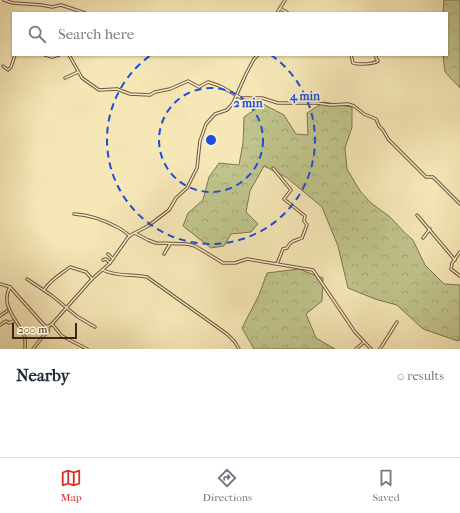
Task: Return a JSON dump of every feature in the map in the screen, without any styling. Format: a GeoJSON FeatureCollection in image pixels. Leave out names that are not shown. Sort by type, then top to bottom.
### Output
{"type":"FeatureCollection","features":[{"type":"Feature","properties":{"kind":"street"},"geometry":{"type":"LineString","coordinates":[[4,0],[8,2],[52,7],[61,5],[82,12]]}},
{"type":"Feature","properties":{"kind":"street"},"geometry":{"type":"LineString","coordinates":[[278,12],[285,0]]}},
{"type":"Feature","properties":{"kind":"street"},"geometry":{"type":"LineString","coordinates":[[281,8],[287,12]]}},
{"type":"Feature","properties":{"kind":"street"},"geometry":{"type":"LineString","coordinates":[[3,66],[8,70],[11,67],[15,56]]}},
{"type":"Feature","properties":{"kind":"street"},"geometry":{"type":"LineString","coordinates":[[70,56],[83,79],[99,90],[117,89],[127,94],[148,95],[155,92],[170,90],[188,81],[199,87],[208,82],[220,86],[244,99],[266,98],[278,103],[317,103],[330,105],[348,104],[354,106],[364,114],[376,119],[388,139],[426,177],[433,177],[460,204]]}},
{"type":"Feature","properties":{"kind":"street"},"geometry":{"type":"LineString","coordinates":[[33,349],[48,332],[48,327],[92,279],[113,259],[130,236],[148,226],[169,210],[176,198],[188,188],[197,168],[200,141],[206,124],[215,114],[227,110],[233,103],[246,74],[257,56]]}},
{"type":"Feature","properties":{"kind":"street"},"geometry":{"type":"LineString","coordinates":[[351,56],[353,62],[358,64],[372,64],[378,60],[376,56]]}},
{"type":"Feature","properties":{"kind":"street"},"geometry":{"type":"LineString","coordinates":[[65,78],[78,72]]}},
{"type":"Feature","properties":{"kind":"street"},"geometry":{"type":"LineString","coordinates":[[273,168],[291,190],[284,199],[305,216],[304,221],[307,225],[302,238],[293,240],[289,243],[287,248],[283,249],[277,264]]}},
{"type":"Feature","properties":{"kind":"street"},"geometry":{"type":"LineString","coordinates":[[74,214],[90,216],[111,224],[120,228],[130,236]]}},
{"type":"Feature","properties":{"kind":"street"},"geometry":{"type":"LineString","coordinates":[[417,215],[455,260]]}},
{"type":"Feature","properties":{"kind":"street"},"geometry":{"type":"LineString","coordinates":[[423,238],[430,229]]}},
{"type":"Feature","properties":{"kind":"street"},"geometry":{"type":"LineString","coordinates":[[135,233],[156,243],[187,244],[196,246],[223,263],[235,263],[247,260],[277,264],[315,272],[355,332],[371,349]]}},
{"type":"Feature","properties":{"kind":"street"},"geometry":{"type":"LineString","coordinates":[[164,254],[170,244]]}},
{"type":"Feature","properties":{"kind":"street"},"geometry":{"type":"LineString","coordinates":[[460,252],[452,263],[451,270],[460,276]]}},
{"type":"Feature","properties":{"kind":"street"},"geometry":{"type":"LineString","coordinates":[[108,254],[113,259]]}},
{"type":"Feature","properties":{"kind":"street"},"geometry":{"type":"LineString","coordinates":[[103,260],[106,259],[110,262]]}},
{"type":"Feature","properties":{"kind":"street"},"geometry":{"type":"LineString","coordinates":[[44,290],[56,276],[70,267],[86,272],[92,279]]}},
{"type":"Feature","properties":{"kind":"street"},"geometry":{"type":"LineString","coordinates":[[103,270],[120,275],[147,277],[227,334],[235,342],[239,349]]}},
{"type":"Feature","properties":{"kind":"street"},"geometry":{"type":"LineString","coordinates":[[27,279],[67,307],[78,317],[95,327]]}},
{"type":"Feature","properties":{"kind":"street"},"geometry":{"type":"LineString","coordinates":[[0,284],[10,287],[45,326],[48,327]]}},
{"type":"Feature","properties":{"kind":"street"},"geometry":{"type":"LineString","coordinates":[[10,287],[6,292],[6,309],[23,334],[25,349]]}},
{"type":"Feature","properties":{"kind":"street"},"geometry":{"type":"LineString","coordinates":[[0,316],[6,309]]}},
{"type":"Feature","properties":{"kind":"street"},"geometry":{"type":"LineString","coordinates":[[0,325],[6,321],[9,323],[13,321]]}},
{"type":"Feature","properties":{"kind":"street"},"geometry":{"type":"LineString","coordinates":[[380,349],[397,322]]}},
{"type":"Feature","properties":{"kind":"street"},"geometry":{"type":"LineString","coordinates":[[52,324],[62,336],[87,349]]}},
{"type":"Feature","properties":{"kind":"street"},"geometry":{"type":"LineString","coordinates":[[356,349],[364,342]]}},
{"type":"Feature","properties":{"kind":"green space"},"geometry":{"type":"Polygon","coordinates":[[[444,0],[460,0],[460,88],[445,72],[443,56],[448,56],[448,12],[443,12],[444,0]]]}},
{"type":"Feature","properties":{"kind":"green space"},"geometry":{"type":"Polygon","coordinates":[[[324,102],[352,107],[352,127],[345,148],[347,169],[360,191],[371,203],[390,217],[413,240],[425,265],[444,284],[460,285],[460,340],[458,341],[423,329],[397,305],[375,299],[348,288],[338,246],[322,207],[286,177],[264,166],[250,191],[246,212],[258,224],[251,232],[231,234],[224,246],[211,248],[183,226],[188,213],[203,200],[209,177],[219,163],[239,165],[243,143],[244,117],[263,104],[284,115],[296,134],[308,135],[307,113],[324,102]]]}},
{"type":"Feature","properties":{"kind":"green space"},"geometry":{"type":"Polygon","coordinates":[[[299,269],[323,278],[322,301],[306,314],[316,338],[335,349],[254,349],[242,328],[259,295],[267,273],[299,269]]]}}]}
